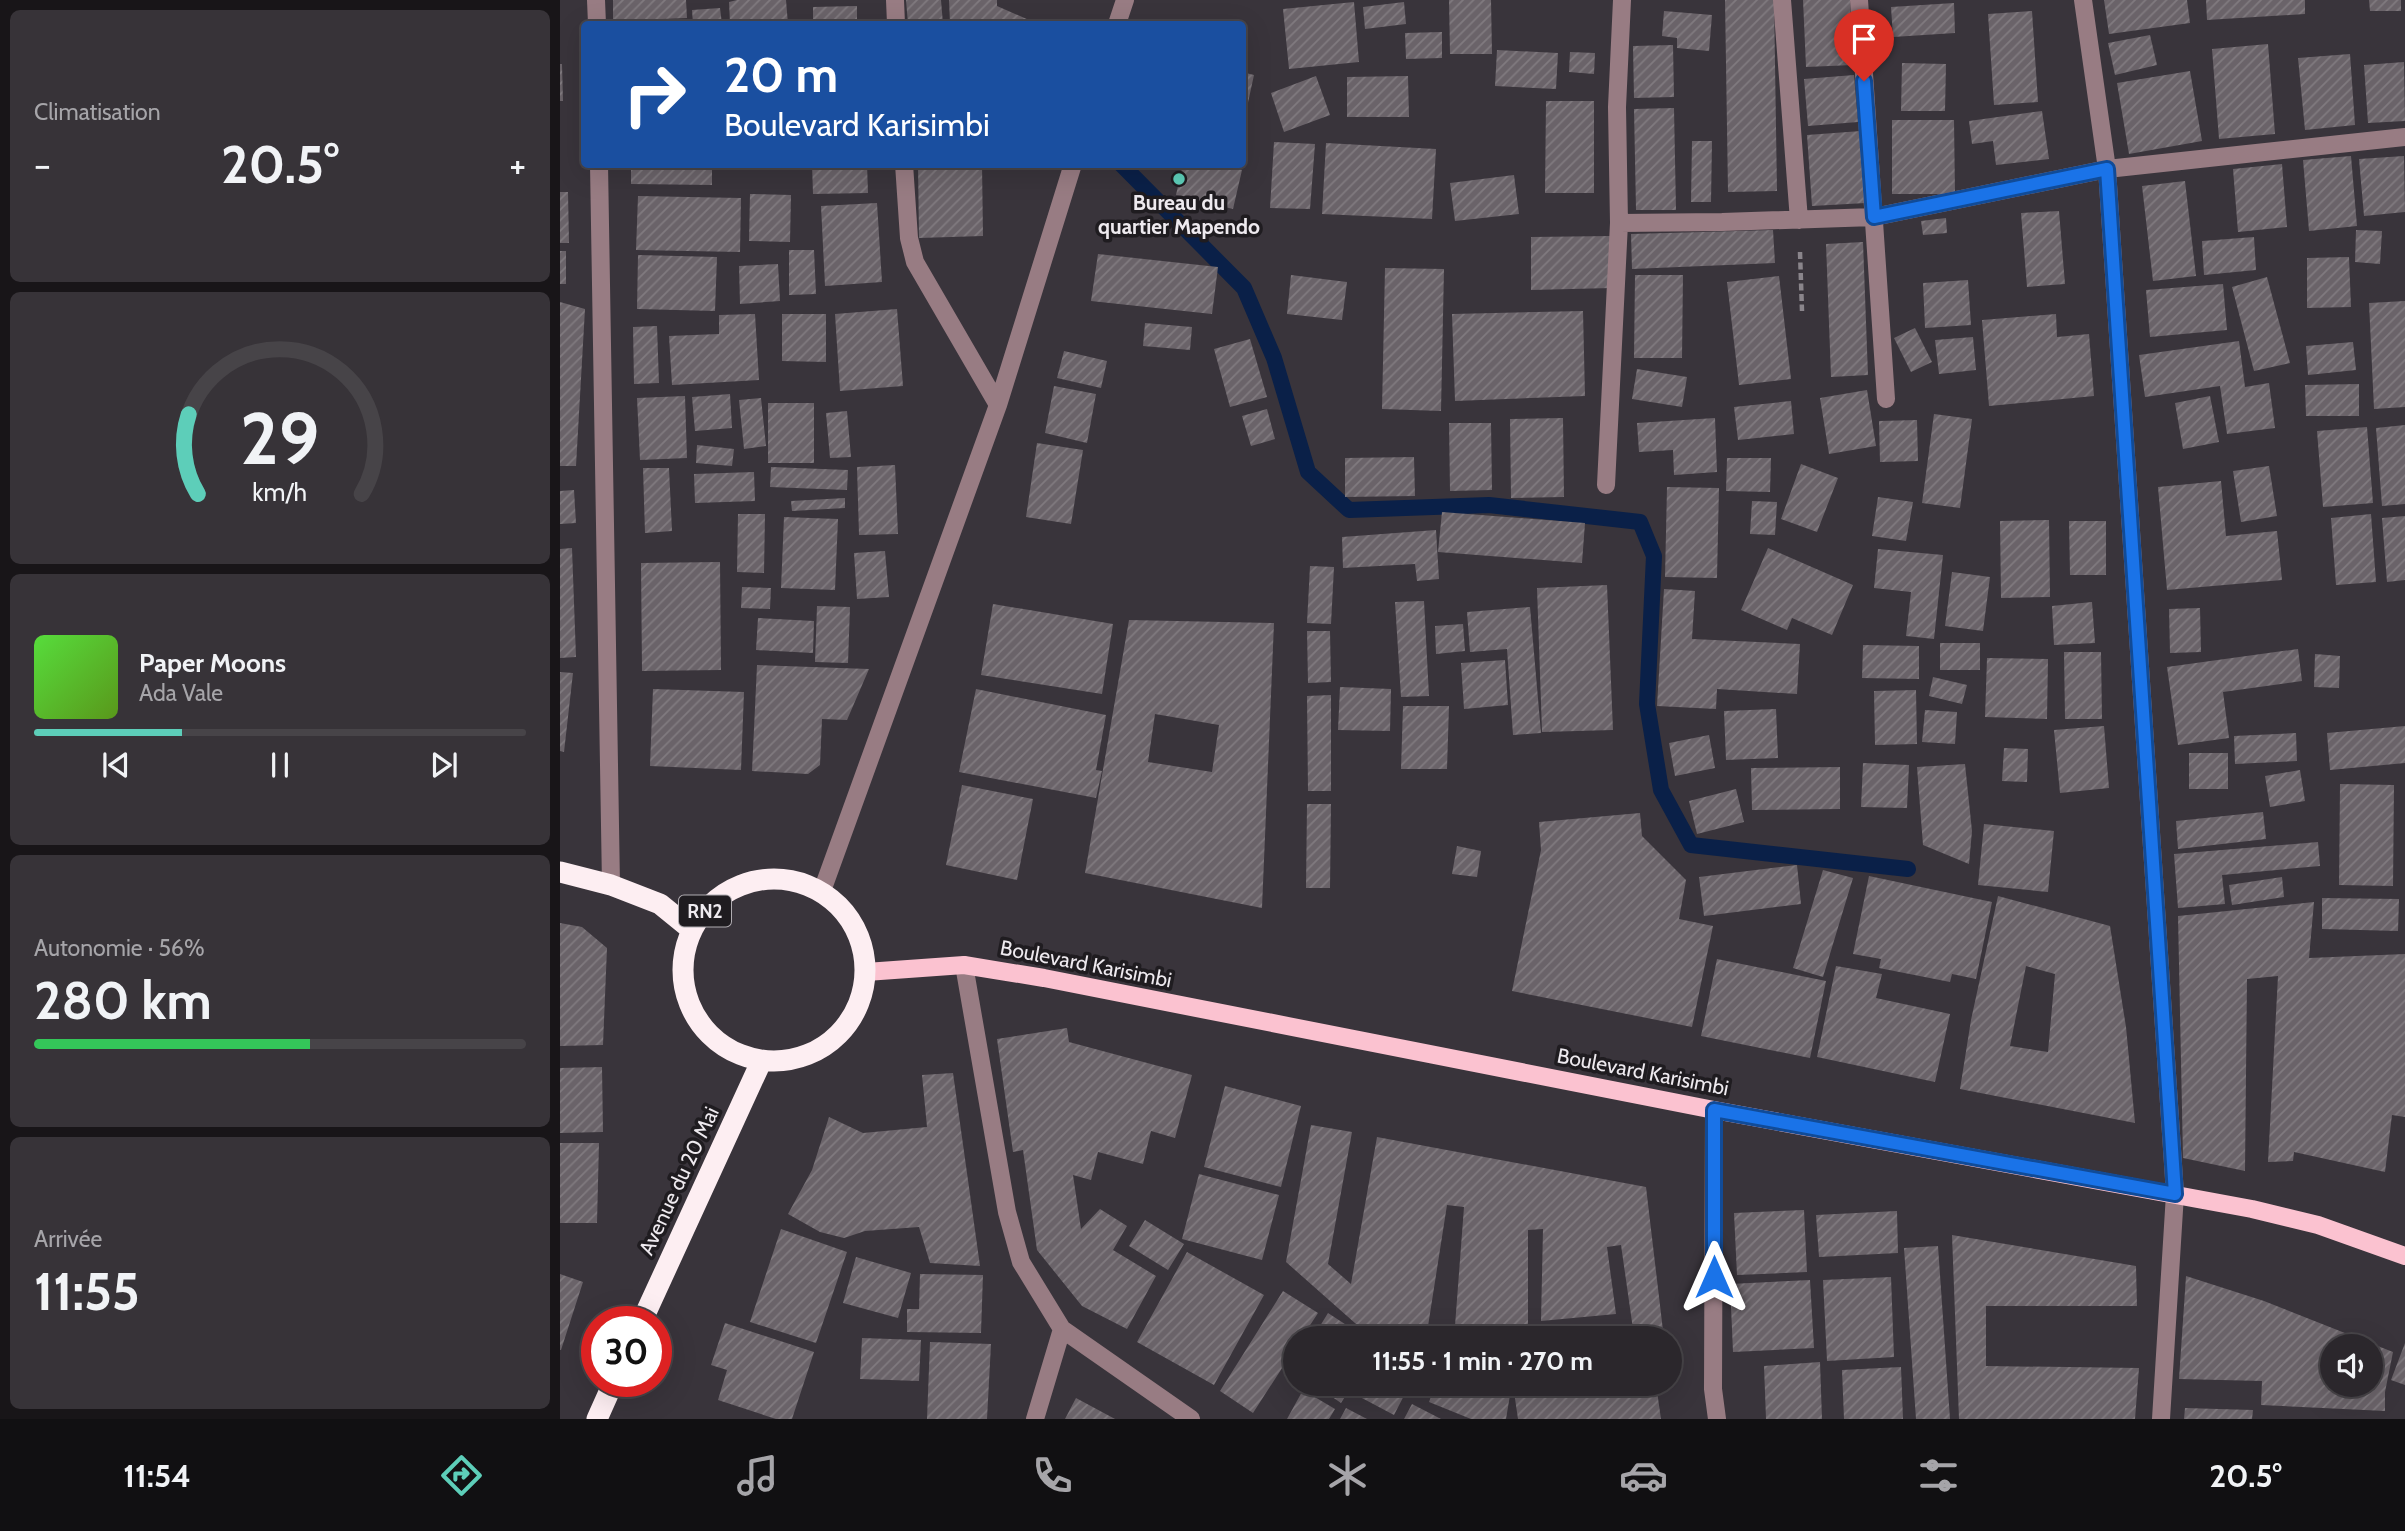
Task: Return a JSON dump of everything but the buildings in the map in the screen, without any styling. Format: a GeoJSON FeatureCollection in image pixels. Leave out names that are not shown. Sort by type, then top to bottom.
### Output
{"type":"FeatureCollection","features":[{"type":"Feature","properties":{"kind":"highway","name":"RN2"},"geometry":{"type":"LineString","coordinates":[[560,872],[611,885],[660,904],[692,930]]}},
{"type":"Feature","properties":{"kind":"highway","name":"RN2"},"geometry":{"type":"LineString","coordinates":[[763,878],[794,880],[822,891],[841,906],[855,926],[863,948],[866,972],[860,1003],[844,1030],[821,1049],[792,1060],[761,1062],[737,1055],[717,1042],[700,1024],[688,1003],[683,966],[692,930],[709,905],[734,887],[763,878]]}},
{"type":"Feature","properties":{"kind":"highway","name":"Avenue du 20 Mai"},"geometry":{"type":"LineString","coordinates":[[649,1306],[761,1062]]}},
{"type":"Feature","properties":{"kind":"highway"},"geometry":{"type":"LineString","coordinates":[[597,1419],[607,1397]]}},
{"type":"Feature","properties":{"kind":"main road","name":"Boulevard Karisimbi"},"geometry":{"type":"LineString","coordinates":[[866,972],[964,965],[1071,984],[1714,1110],[2175,1194],[2318,1225],[2405,1256]]}},
{"type":"Feature","properties":{"kind":"street"},"geometry":{"type":"LineString","coordinates":[[596,0],[597,21]]}},
{"type":"Feature","properties":{"kind":"street"},"geometry":{"type":"LineString","coordinates":[[895,0],[896,21]]}},
{"type":"Feature","properties":{"kind":"street"},"geometry":{"type":"LineString","coordinates":[[1118,21],[1125,0]]}},
{"type":"Feature","properties":{"kind":"street"},"geometry":{"type":"LineString","coordinates":[[1606,485],[1619,223],[1617,107],[1622,0]]}},
{"type":"Feature","properties":{"kind":"street"},"geometry":{"type":"LineString","coordinates":[[1782,0],[1799,220]]}},
{"type":"Feature","properties":{"kind":"street"},"geometry":{"type":"LineString","coordinates":[[1859,0],[1886,399]]}},
{"type":"Feature","properties":{"kind":"street"},"geometry":{"type":"LineString","coordinates":[[2083,0],[2107,169],[2175,1194],[2161,1419]]}},
{"type":"Feature","properties":{"kind":"street"},"geometry":{"type":"LineString","coordinates":[[1619,223],[1874,217],[2107,169],[2405,137]]}},
{"type":"Feature","properties":{"kind":"street"},"geometry":{"type":"LineString","coordinates":[[599,168],[611,885]]}},
{"type":"Feature","properties":{"kind":"street"},"geometry":{"type":"LineString","coordinates":[[904,168],[909,238],[915,262],[998,405]]}},
{"type":"Feature","properties":{"kind":"street"},"geometry":{"type":"LineString","coordinates":[[822,891],[998,405],[1072,168]]}},
{"type":"Feature","properties":{"kind":"street"},"geometry":{"type":"LineString","coordinates":[[964,965],[1007,1212],[1021,1262],[1062,1329],[1191,1419]]}},
{"type":"Feature","properties":{"kind":"street"},"geometry":{"type":"LineString","coordinates":[[1714,1110],[1713,1389],[1717,1419]]}},
{"type":"Feature","properties":{"kind":"street"},"geometry":{"type":"LineString","coordinates":[[1035,1419],[1062,1329]]}},
{"type":"Feature","properties":{"kind":"path"},"geometry":{"type":"LineString","coordinates":[[1799,220],[1801,311]]}},
{"type":"Feature","properties":{"kind":"waterway"},"geometry":{"type":"LineString","coordinates":[[1125,168],[1244,288],[1274,358],[1308,472],[1349,510],[1489,505],[1640,522],[1654,556],[1647,704],[1661,790],[1691,845],[1908,869]]}},
{"type":"Feature","properties":{"kind":"place","name":"Bureau du quartier Mapendo"},"geometry":{"type":"Point","coordinates":[1179,179]}},
{"type":"Feature","properties":{"kind":"route"},"geometry":{"type":"LineString","coordinates":[[1714,1277],[1714,1110],[2175,1194],[2107,169],[1874,217],[1864,81]]}}]}
